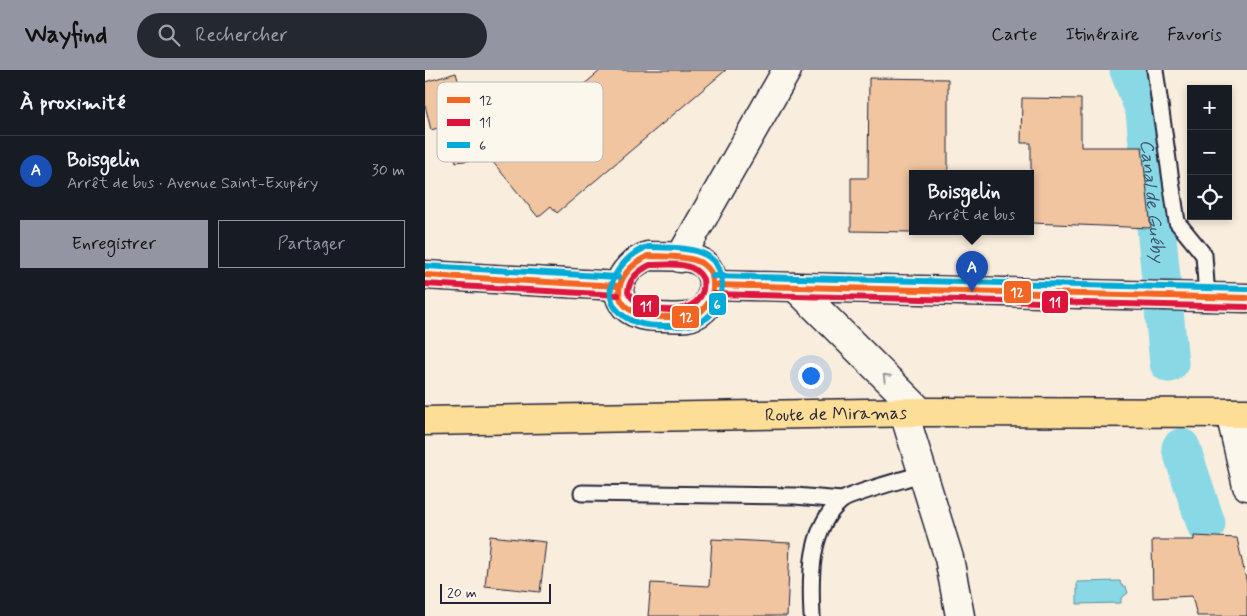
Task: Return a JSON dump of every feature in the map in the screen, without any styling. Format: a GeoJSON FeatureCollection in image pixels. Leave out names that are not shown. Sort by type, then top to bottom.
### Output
{"type":"FeatureCollection","features":[{"type":"Feature","properties":{"kind":"main road","name":"Route de Miramas"},"geometry":{"type":"LineString","coordinates":[[425,421],[912,412],[1238,413]]}},
{"type":"Feature","properties":{"kind":"street"},"geometry":{"type":"LineString","coordinates":[[680,258],[787,70]]}},
{"type":"Feature","properties":{"kind":"street"},"geometry":{"type":"LineString","coordinates":[[648,256],[694,259],[702,263],[709,271],[713,285],[709,304],[696,314],[687,317],[642,315],[626,306],[618,286],[622,276],[637,260],[648,256]]}},
{"type":"Feature","properties":{"kind":"street"},"geometry":{"type":"LineString","coordinates":[[425,275],[618,286]]}},
{"type":"Feature","properties":{"kind":"street"},"geometry":{"type":"LineString","coordinates":[[713,285],[1247,298]]}},
{"type":"Feature","properties":{"kind":"street"},"geometry":{"type":"LineString","coordinates":[[795,287],[912,412],[924,474],[949,558],[960,616]]}},
{"type":"Feature","properties":{"kind":"street"},"geometry":{"type":"LineString","coordinates":[[1238,413],[1247,486]]}},
{"type":"Feature","properties":{"kind":"lane"},"geometry":{"type":"LineString","coordinates":[[1155,70],[1177,222],[1204,255],[1207,298]]}},
{"type":"Feature","properties":{"kind":"lane"},"geometry":{"type":"LineString","coordinates":[[582,493],[795,496],[841,500],[924,474]]}},
{"type":"Feature","properties":{"kind":"lane"},"geometry":{"type":"LineString","coordinates":[[812,616],[811,586],[819,530],[841,500]]}},
{"type":"Feature","properties":{"kind":"water"},"geometry":{"type":"Polygon","coordinates":[[[1120,581],[1121,585],[1126,587],[1128,593],[1121,598],[1121,603],[1077,604],[1077,582],[1120,581]]]}},
{"type":"Feature","properties":{"kind":"building"},"geometry":{"type":"Polygon","coordinates":[[[601,70],[726,70],[557,213],[551,206],[538,217],[493,162],[603,162],[603,82],[587,82],[601,70]]]}},
{"type":"Feature","properties":{"kind":"building"},"geometry":{"type":"Polygon","coordinates":[[[456,73],[459,82],[437,82],[437,128],[431,130],[425,105],[425,82],[456,73]]]}},
{"type":"Feature","properties":{"kind":"building"},"geometry":{"type":"Polygon","coordinates":[[[869,78],[948,79],[948,170],[909,170],[909,232],[851,231],[851,178],[868,178],[869,78]]]}},
{"type":"Feature","properties":{"kind":"building"},"geometry":{"type":"Polygon","coordinates":[[[1022,98],[1081,99],[1081,147],[1142,147],[1151,228],[1034,223],[1034,170],[1031,170],[1031,143],[1021,143],[1022,98]]]}},
{"type":"Feature","properties":{"kind":"building"},"geometry":{"type":"Polygon","coordinates":[[[490,536],[546,542],[540,592],[485,586],[490,536]]]}},
{"type":"Feature","properties":{"kind":"building"},"geometry":{"type":"Polygon","coordinates":[[[1194,536],[1237,538],[1247,584],[1247,616],[1197,616],[1192,596],[1153,598],[1152,540],[1194,540],[1194,536]]]}},
{"type":"Feature","properties":{"kind":"building"},"geometry":{"type":"Polygon","coordinates":[[[712,539],[790,543],[787,616],[648,616],[651,583],[709,586],[712,539]]]}},
{"type":"Feature","properties":{"kind":"waterway","name":"Canal de Guéby"},"geometry":{"type":"LineString","coordinates":[[1129,70],[1145,111],[1169,363]]}},
{"type":"Feature","properties":{"kind":"waterway","name":"Canal de Guéby"},"geometry":{"type":"LineString","coordinates":[[1181,448],[1206,524]]}},
{"type":"Feature","properties":{"kind":"transit line","name":"6"},"geometry":{"type":"LineString","coordinates":[[644,248],[632,255],[615,275],[611,286],[611,297],[615,307],[624,316],[638,323],[649,325],[689,325],[708,317],[720,299],[722,286],[720,272],[715,262],[707,255],[696,251],[648,247]]}},
{"type":"Feature","properties":{"kind":"transit line","name":"12"},"geometry":{"type":"LineString","coordinates":[[648,256],[691,259],[708,268],[712,277],[713,289],[705,307],[697,314],[677,318],[647,316],[628,308],[622,301],[619,293],[620,284],[631,268],[648,256]]}},
{"type":"Feature","properties":{"kind":"transit line","name":"11"},"geometry":{"type":"LineString","coordinates":[[672,264],[687,266],[693,269],[703,279],[702,293],[695,302],[684,308],[671,310],[657,309],[634,300],[628,292],[630,283],[635,276],[650,265],[672,264]]}},
{"type":"Feature","properties":{"kind":"transit line","name":"6"},"geometry":{"type":"LineString","coordinates":[[425,266],[618,277]]}},
{"type":"Feature","properties":{"kind":"transit line","name":"12"},"geometry":{"type":"LineString","coordinates":[[425,275],[618,286]]}},
{"type":"Feature","properties":{"kind":"transit line","name":"6"},"geometry":{"type":"LineString","coordinates":[[713,276],[1247,289]]}},
{"type":"Feature","properties":{"kind":"transit line","name":"11"},"geometry":{"type":"LineString","coordinates":[[425,284],[618,295]]}},
{"type":"Feature","properties":{"kind":"transit line","name":"12"},"geometry":{"type":"LineString","coordinates":[[713,285],[1247,298]]}},
{"type":"Feature","properties":{"kind":"transit line","name":"11"},"geometry":{"type":"LineString","coordinates":[[713,294],[1247,307]]}},
{"type":"Feature","properties":{"kind":"place","name":"Boisgelin"},"geometry":{"type":"Point","coordinates":[972,292]}}]}
